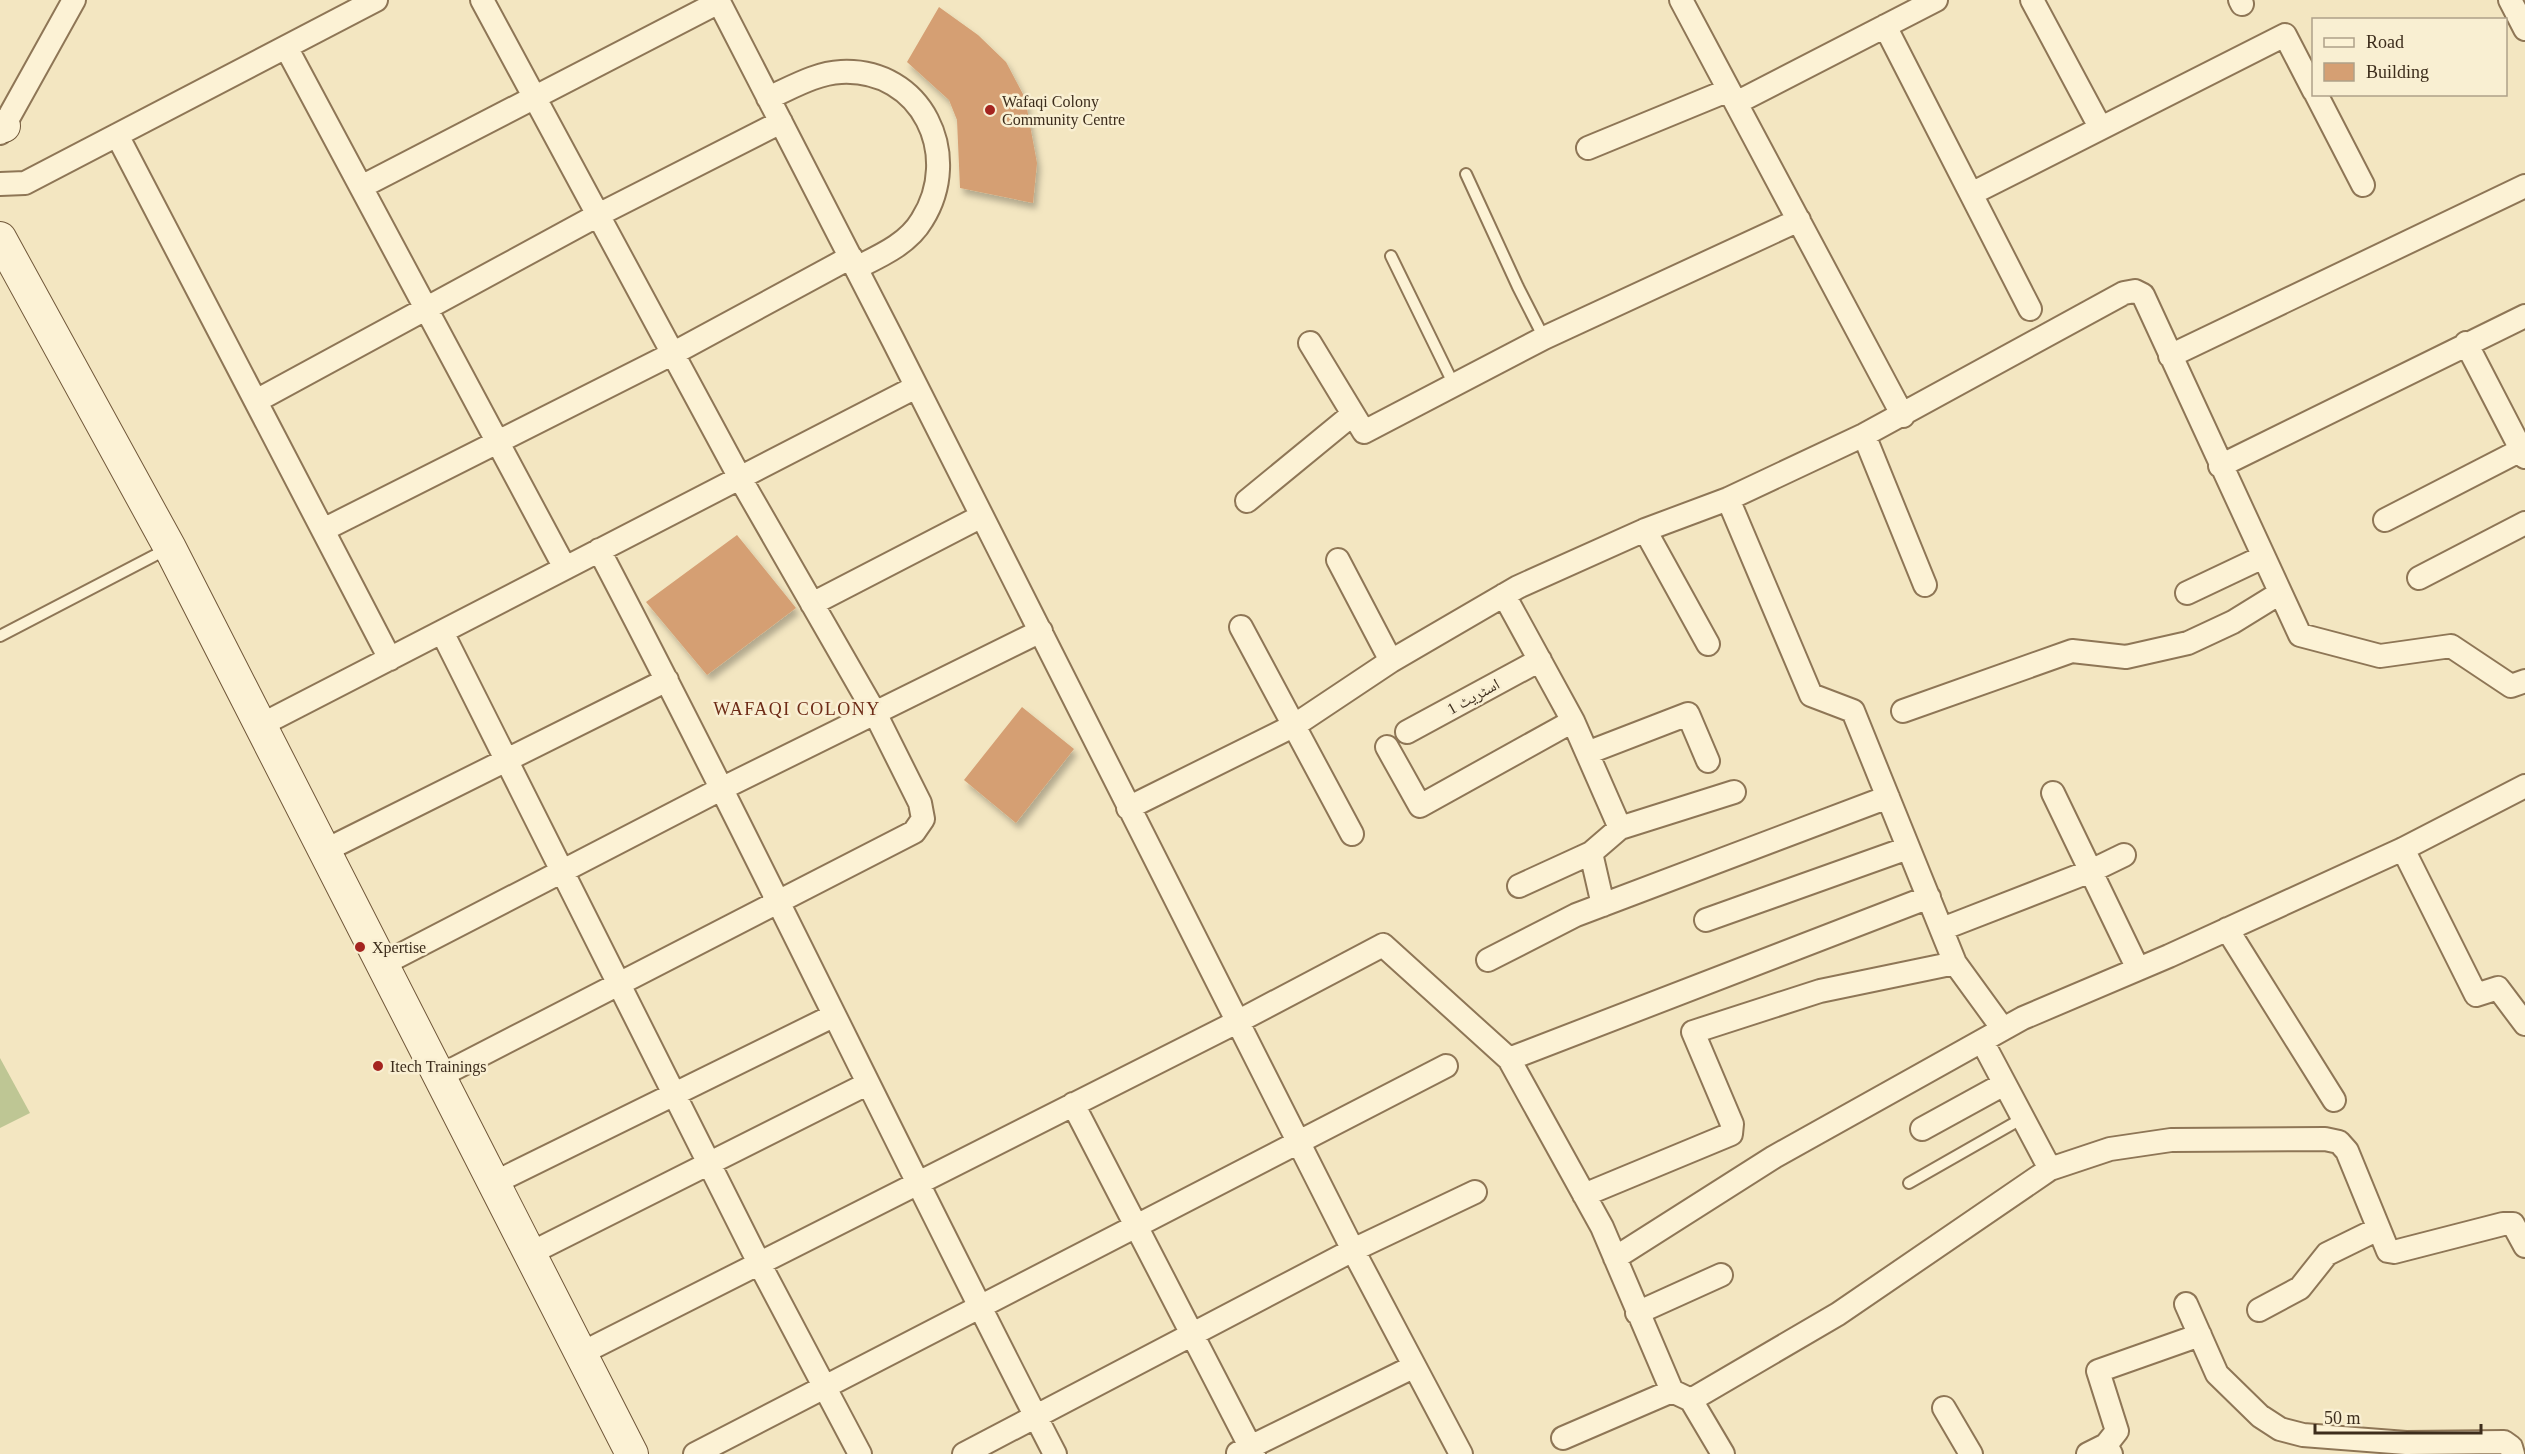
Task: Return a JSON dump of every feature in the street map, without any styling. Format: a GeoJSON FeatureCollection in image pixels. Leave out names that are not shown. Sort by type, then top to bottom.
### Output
{"type":"FeatureCollection","features":[{"type":"Feature","properties":{"kind":"street"},"geometry":{"type":"LineString","coordinates":[[1,128],[74,0]]}},
{"type":"Feature","properties":{"kind":"street"},"geometry":{"type":"LineString","coordinates":[[440,1076],[619,986],[914,832],[923,819],[920,803],[875,713],[740,478],[600,214],[482,0]]}},
{"type":"Feature","properties":{"kind":"street"},"geometry":{"type":"LineString","coordinates":[[1681,0],[1903,416]]}},
{"type":"Feature","properties":{"kind":"street"},"geometry":{"type":"LineString","coordinates":[[1588,148],[1733,96],[1936,0]]}},
{"type":"Feature","properties":{"kind":"street"},"geometry":{"type":"LineString","coordinates":[[2032,0],[2100,127]]}},
{"type":"Feature","properties":{"kind":"street"},"geometry":{"type":"LineString","coordinates":[[2510,0],[2525,29]]}},
{"type":"Feature","properties":{"kind":"street"},"geometry":{"type":"LineString","coordinates":[[0,184],[25,183],[371,1]]}},
{"type":"Feature","properties":{"kind":"street"},"geometry":{"type":"LineString","coordinates":[[361,187],[719,1],[1041,631],[1237,1022],[1301,1142],[1353,1250],[1461,1454]]}},
{"type":"Feature","properties":{"kind":"street"},"geometry":{"type":"LineString","coordinates":[[1885,26],[2030,309]]}},
{"type":"Feature","properties":{"kind":"street"},"geometry":{"type":"LineString","coordinates":[[1971,194],[2285,35],[2312,89]]}},
{"type":"Feature","properties":{"kind":"street"},"geometry":{"type":"LineString","coordinates":[[286,47],[565,568]]}},
{"type":"Feature","properties":{"kind":"street"},"geometry":{"type":"LineString","coordinates":[[323,530],[854,263],[897,246],[922,222],[937,188],[938,146],[926,112],[900,88],[869,74],[840,71],[807,80],[768,98]]}},
{"type":"Feature","properties":{"kind":"street"},"geometry":{"type":"LineString","coordinates":[[2316,96],[2363,185]]}},
{"type":"Feature","properties":{"kind":"street"},"geometry":{"type":"LineString","coordinates":[[256,401],[600,214],[781,122]]}},
{"type":"Feature","properties":{"kind":"street"},"geometry":{"type":"LineString","coordinates":[[117,135],[390,659]]}},
{"type":"Feature","properties":{"kind":"street"},"geometry":{"type":"LineString","coordinates":[[2170,356],[2525,186]]}},
{"type":"Feature","properties":{"kind":"street"},"geometry":{"type":"LineString","coordinates":[[1310,343],[1364,432],[1544,338],[1798,220]]}},
{"type":"Feature","properties":{"kind":"street"},"geometry":{"type":"LineString","coordinates":[[0,238],[13,276],[170,548],[632,1454]]}},
{"type":"Feature","properties":{"kind":"street"},"geometry":{"type":"LineString","coordinates":[[1128,808],[1294,726],[1391,661],[1504,596],[1645,530],[1728,499],[1864,435],[1903,416],[2124,293],[2135,291],[2143,295],[2300,635],[2380,656],[2451,646],[2511,686],[2525,681]]}},
{"type":"Feature","properties":{"kind":"street"},"geometry":{"type":"LineString","coordinates":[[2220,465],[2525,316]]}},
{"type":"Feature","properties":{"kind":"street"},"geometry":{"type":"LineString","coordinates":[[2385,520],[2524,452],[2466,343]]}},
{"type":"Feature","properties":{"kind":"street"},"geometry":{"type":"LineString","coordinates":[[261,725],[916,387]]}},
{"type":"Feature","properties":{"kind":"street"},"geometry":{"type":"LineString","coordinates":[[1247,501],[1353,414]]}},
{"type":"Feature","properties":{"kind":"street"},"geometry":{"type":"LineString","coordinates":[[1864,435],[1924,585]]}},
{"type":"Feature","properties":{"kind":"street"},"geometry":{"type":"LineString","coordinates":[[1728,499],[1811,694],[1853,711],[1955,963],[2003,1029]]}},
{"type":"Feature","properties":{"kind":"street"},"geometry":{"type":"LineString","coordinates":[[812,604],[982,516]]}},
{"type":"Feature","properties":{"kind":"street"},"geometry":{"type":"LineString","coordinates":[[2419,578],[2525,523]]}},
{"type":"Feature","properties":{"kind":"street"},"geometry":{"type":"LineString","coordinates":[[1645,530],[1708,644]]}},
{"type":"Feature","properties":{"kind":"street"},"geometry":{"type":"LineString","coordinates":[[599,550],[667,680],[833,1016],[1055,1454]]}},
{"type":"Feature","properties":{"kind":"street"},"geometry":{"type":"LineString","coordinates":[[2187,593],[2263,557]]}},
{"type":"Feature","properties":{"kind":"street"},"geometry":{"type":"LineString","coordinates":[[1338,560],[1391,661]]}},
{"type":"Feature","properties":{"kind":"street"},"geometry":{"type":"LineString","coordinates":[[1903,711],[2072,651],[2126,657],[2188,643],[2233,622],[2280,593]]}},
{"type":"Feature","properties":{"kind":"street"},"geometry":{"type":"LineString","coordinates":[[1504,596],[1573,721],[1620,828]]}},
{"type":"Feature","properties":{"kind":"street"},"geometry":{"type":"LineString","coordinates":[[1241,627],[1352,834]]}},
{"type":"Feature","properties":{"kind":"street"},"geometry":{"type":"LineString","coordinates":[[383,964],[563,873],[721,789],[1041,631]]}},
{"type":"Feature","properties":{"kind":"street"},"geometry":{"type":"LineString","coordinates":[[442,632],[759,1263],[860,1454]]}},
{"type":"Feature","properties":{"kind":"street","name":"اسٹریٹ 1"},"geometry":{"type":"LineString","coordinates":[[1407,732],[1539,660]]}},
{"type":"Feature","properties":{"kind":"street"},"geometry":{"type":"LineString","coordinates":[[324,851],[667,680]]}},
{"type":"Feature","properties":{"kind":"street"},"geometry":{"type":"LineString","coordinates":[[1587,753],[1688,714],[1708,761]]}},
{"type":"Feature","properties":{"kind":"street"},"geometry":{"type":"LineString","coordinates":[[1387,747],[1420,806],[1573,721]]}},
{"type":"Feature","properties":{"kind":"street"},"geometry":{"type":"LineString","coordinates":[[1615,1258],[1774,1157],[2023,1018],[2138,969],[2403,849],[2525,786]]}},
{"type":"Feature","properties":{"kind":"street"},"geometry":{"type":"LineString","coordinates":[[1519,886],[1590,853],[1620,828],[1734,792]]}},
{"type":"Feature","properties":{"kind":"street"},"geometry":{"type":"LineString","coordinates":[[2053,793],[2138,969]]}},
{"type":"Feature","properties":{"kind":"street"},"geometry":{"type":"LineString","coordinates":[[1488,960],[1576,915],[1888,797]]}},
{"type":"Feature","properties":{"kind":"street"},"geometry":{"type":"LineString","coordinates":[[1706,920],[1908,848]]}},
{"type":"Feature","properties":{"kind":"street"},"geometry":{"type":"LineString","coordinates":[[2403,849],[2476,995],[2498,988],[2525,1024]]}},
{"type":"Feature","properties":{"kind":"street"},"geometry":{"type":"LineString","coordinates":[[1590,853],[1603,905]]}},
{"type":"Feature","properties":{"kind":"street"},"geometry":{"type":"LineString","coordinates":[[1942,929],[2091,871],[2124,855]]}},
{"type":"Feature","properties":{"kind":"street"},"geometry":{"type":"LineString","coordinates":[[1509,1059],[1929,897]]}},
{"type":"Feature","properties":{"kind":"street"},"geometry":{"type":"LineString","coordinates":[[2227,929],[2334,1100]]}},
{"type":"Feature","properties":{"kind":"street"},"geometry":{"type":"LineString","coordinates":[[580,1354],[1237,1022],[1383,945],[1509,1059],[1584,1195],[1615,1258],[1637,1313],[1681,1395],[1723,1454]]}},
{"type":"Feature","properties":{"kind":"street"},"geometry":{"type":"LineString","coordinates":[[1584,1195],[1731,1134],[1732,1124],[1693,1032],[1820,991],[1955,963]]}},
{"type":"Feature","properties":{"kind":"street"},"geometry":{"type":"LineString","coordinates":[[494,1183],[833,1016]]}},
{"type":"Feature","properties":{"kind":"street"},"geometry":{"type":"LineString","coordinates":[[1982,1041],[2050,1169]]}},
{"type":"Feature","properties":{"kind":"street"},"geometry":{"type":"LineString","coordinates":[[695,1454],[1446,1066]]}},
{"type":"Feature","properties":{"kind":"street"},"geometry":{"type":"LineString","coordinates":[[529,1254],[710,1165],[867,1083]]}},
{"type":"Feature","properties":{"kind":"street"},"geometry":{"type":"LineString","coordinates":[[1922,1129],[2004,1084]]}},
{"type":"Feature","properties":{"kind":"street"},"geometry":{"type":"LineString","coordinates":[[1073,1104],[1191,1334],[1247,1452],[1413,1367]]}},
{"type":"Feature","properties":{"kind":"street"},"geometry":{"type":"LineString","coordinates":[[1563,1438],[1681,1395],[1838,1314],[2050,1169],[2110,1149],[2171,1140],[2325,1139],[2338,1142],[2347,1151],[2384,1247],[2388,1251],[2394,1252],[2503,1224],[2513,1224],[2525,1246]]}},
{"type":"Feature","properties":{"kind":"street"},"geometry":{"type":"LineString","coordinates":[[964,1454],[1353,1250],[1475,1192]]}},
{"type":"Feature","properties":{"kind":"street"},"geometry":{"type":"LineString","coordinates":[[2259,1310],[2300,1288],[2327,1254],[2378,1229]]}},
{"type":"Feature","properties":{"kind":"street"},"geometry":{"type":"LineString","coordinates":[[1637,1313],[1721,1275]]}},
{"type":"Feature","properties":{"kind":"street"},"geometry":{"type":"LineString","coordinates":[[2186,1304],[2217,1374],[2260,1416],[2280,1429],[2303,1435],[2406,1443],[2504,1442],[2511,1447],[2514,1454]]}},
{"type":"Feature","properties":{"kind":"street"},"geometry":{"type":"LineString","coordinates":[[2101,1451],[2117,1431],[2098,1371],[2200,1335]]}},
{"type":"Feature","properties":{"kind":"street"},"geometry":{"type":"LineString","coordinates":[[1944,1408],[1971,1454]]}},
{"type":"Feature","properties":{"kind":"lane"},"geometry":{"type":"LineString","coordinates":[[1466,174],[1544,338]]}},
{"type":"Feature","properties":{"kind":"lane"},"geometry":{"type":"LineString","coordinates":[[1391,256],[1454,385]]}},
{"type":"Feature","properties":{"kind":"lane"},"geometry":{"type":"LineString","coordinates":[[0,636],[170,548]]}},
{"type":"Feature","properties":{"kind":"lane"},"geometry":{"type":"LineString","coordinates":[[1909,1183],[2023,1118]]}},
{"type":"Feature","properties":{"kind":"green space"},"geometry":{"type":"Polygon","coordinates":[[[0,1058],[30,1113],[0,1128],[0,1058]]]}},
{"type":"Feature","properties":{"kind":"building","name":"Wafaqi Colony Community Centre"},"geometry":{"type":"Polygon","coordinates":[[[939,7],[978,35],[1006,62],[1025,98],[1037,163],[1033,203],[960,188],[957,120],[949,100],[907,62],[939,7]]]}},
{"type":"Feature","properties":{"kind":"building"},"geometry":{"type":"Polygon","coordinates":[[[737,535],[796,608],[707,675],[646,602],[737,535]]]}},
{"type":"Feature","properties":{"kind":"building"},"geometry":{"type":"Polygon","coordinates":[[[1022,707],[1074,749],[1016,823],[964,780],[1022,707]]]}},
{"type":"Feature","properties":{"kind":"place","name":"Wafaqi Colony Community Centre"},"geometry":{"type":"Point","coordinates":[990,110]}},
{"type":"Feature","properties":{"kind":"place","name":"Xpertise"},"geometry":{"type":"Point","coordinates":[360,947]}},
{"type":"Feature","properties":{"kind":"place","name":"Itech Trainings"},"geometry":{"type":"Point","coordinates":[378,1066]}},
{"type":"Feature","properties":{"kind":"district","name":"WAFAQI COLONY"},"geometry":{"type":"Point","coordinates":[797,709]}}]}
